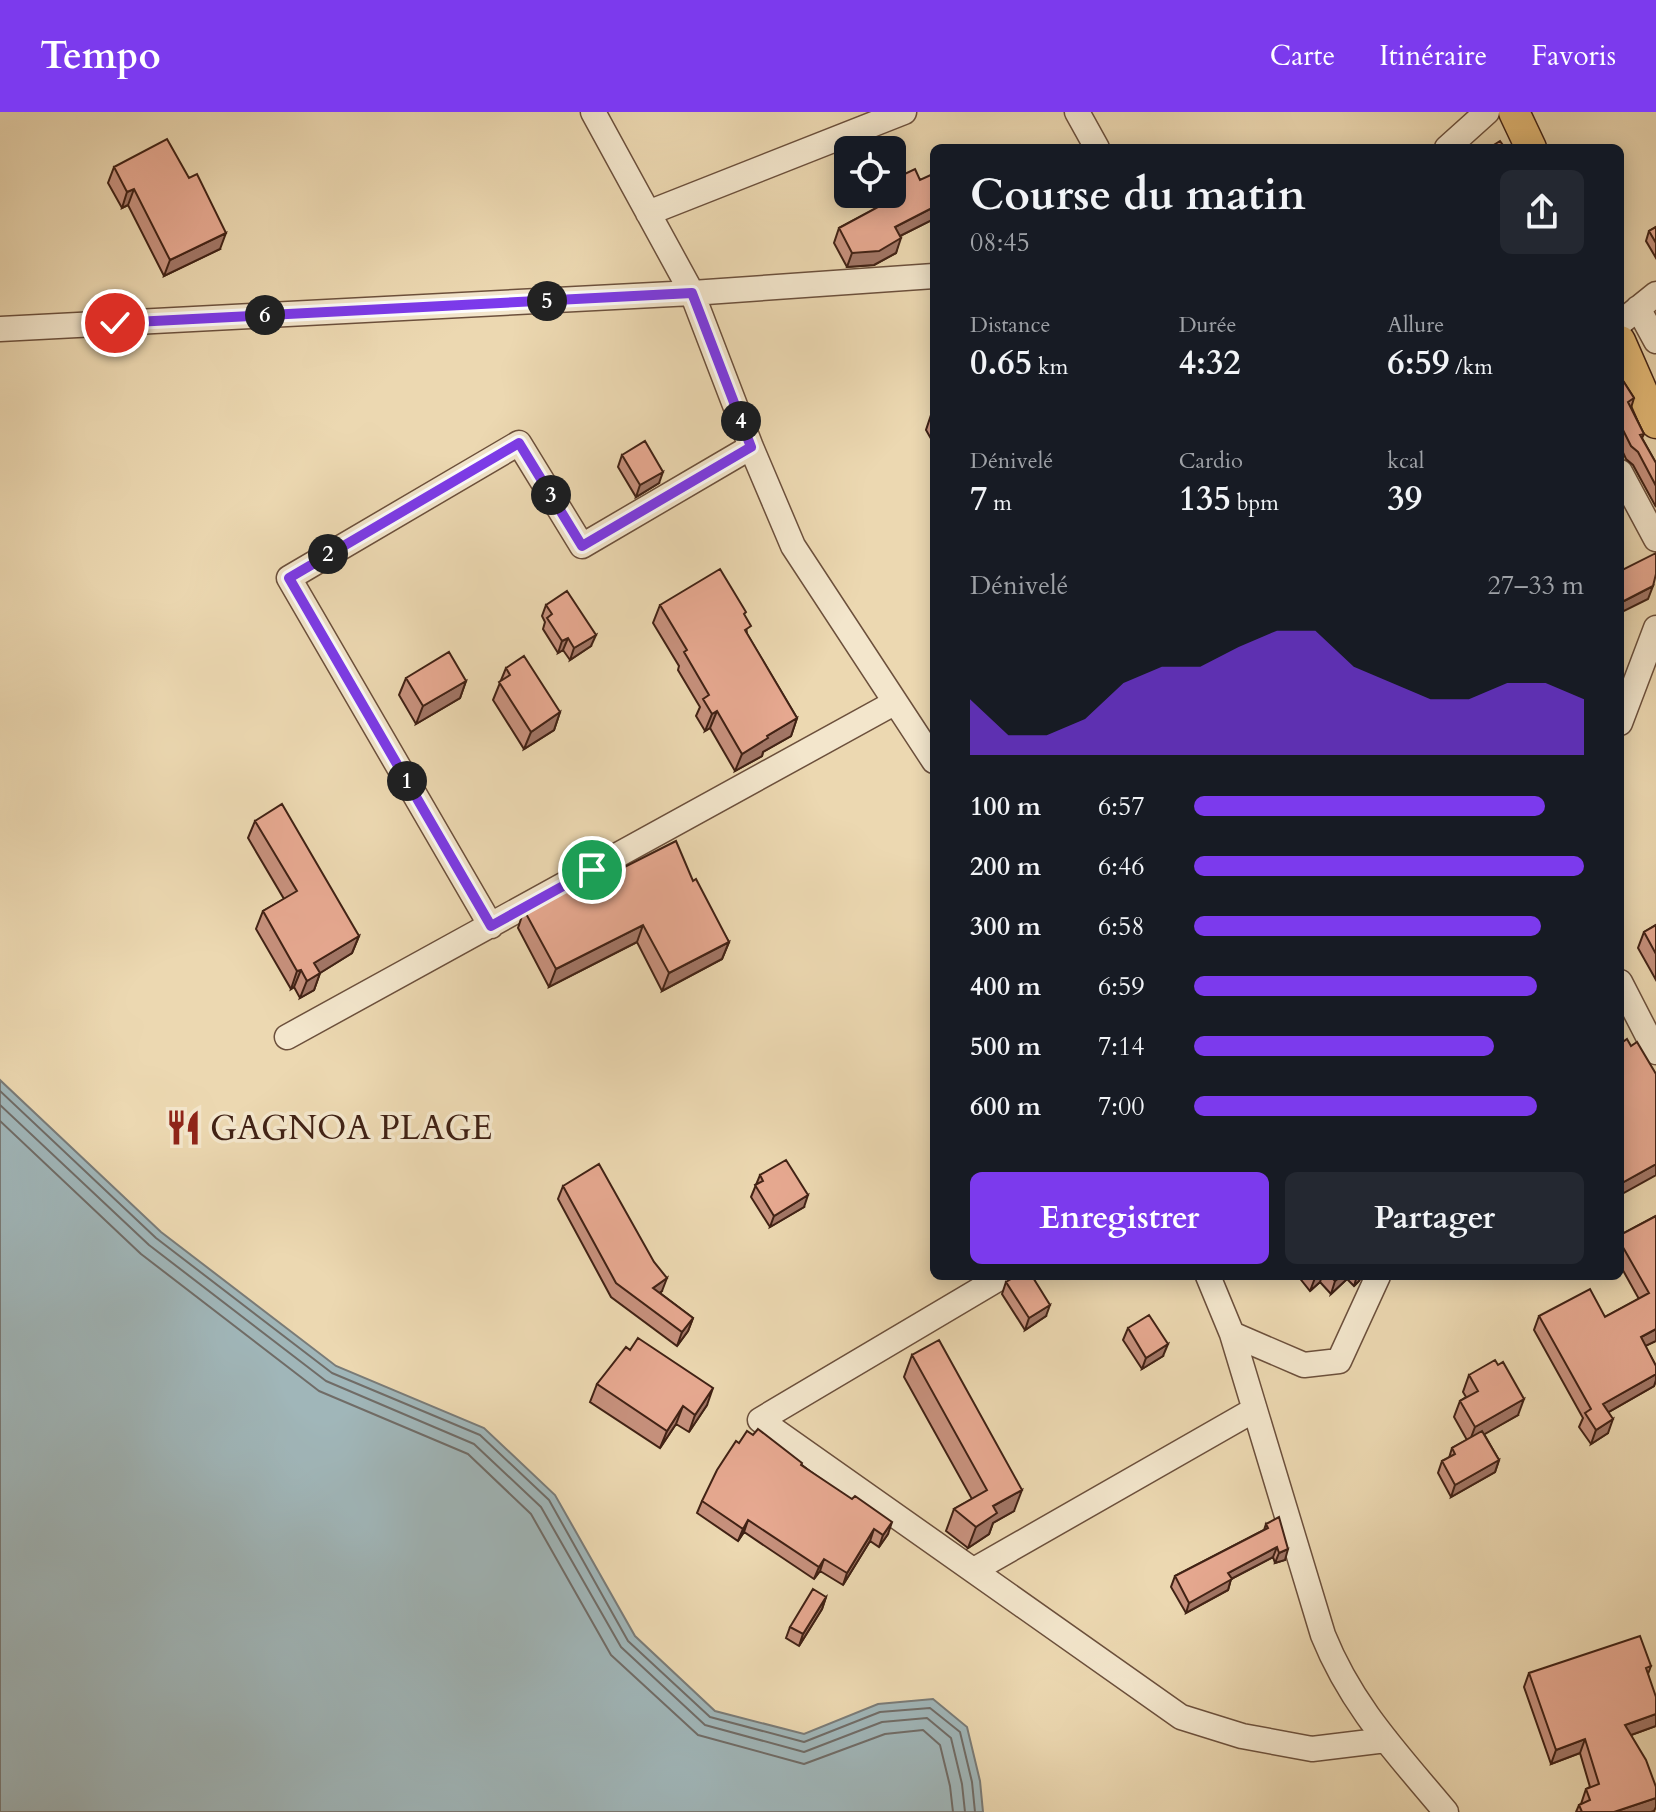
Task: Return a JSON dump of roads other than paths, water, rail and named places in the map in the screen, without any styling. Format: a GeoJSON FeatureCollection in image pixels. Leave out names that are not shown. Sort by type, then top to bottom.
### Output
{"type":"FeatureCollection","features":[{"type":"Feature","properties":{"kind":"main road"},"geometry":{"type":"LineString","coordinates":[[1514,112],[1529,144]]}},
{"type":"Feature","properties":{"kind":"main road"},"geometry":{"type":"LineString","coordinates":[[1624,350],[1656,423]]}},
{"type":"Feature","properties":{"kind":"street"},"geometry":{"type":"LineString","coordinates":[[593,112],[692,293],[793,546],[930,755]]}},
{"type":"Feature","properties":{"kind":"street"},"geometry":{"type":"LineString","coordinates":[[648,213],[904,112]]}},
{"type":"Feature","properties":{"kind":"street"},"geometry":{"type":"LineString","coordinates":[[1077,112],[1095,144]]}},
{"type":"Feature","properties":{"kind":"street"},"geometry":{"type":"LineString","coordinates":[[1451,144],[1487,112]]}},
{"type":"Feature","properties":{"kind":"street"},"geometry":{"type":"LineString","coordinates":[[0,329],[692,293],[930,276]]}},
{"type":"Feature","properties":{"kind":"street"},"geometry":{"type":"LineString","coordinates":[[1638,308],[1656,341]]}},
{"type":"Feature","properties":{"kind":"street"},"geometry":{"type":"LineString","coordinates":[[491,926],[289,578],[519,443],[582,546],[751,447]]}},
{"type":"Feature","properties":{"kind":"street"},"geometry":{"type":"LineString","coordinates":[[1624,479],[1656,539]]}},
{"type":"Feature","properties":{"kind":"street"},"geometry":{"type":"LineString","coordinates":[[1624,712],[1656,628]]}},
{"type":"Feature","properties":{"kind":"street"},"geometry":{"type":"LineString","coordinates":[[287,1037],[894,703]]}},
{"type":"Feature","properties":{"kind":"street"},"geometry":{"type":"LineString","coordinates":[[1624,990],[1656,1052]]}},
{"type":"Feature","properties":{"kind":"street"},"geometry":{"type":"LineString","coordinates":[[996,1280],[760,1420],[1181,1717],[1242,1736],[1312,1749],[1386,1740]]}},
{"type":"Feature","properties":{"kind":"street"},"geometry":{"type":"LineString","coordinates":[[1210,1280],[1232,1334],[1323,1635],[1338,1672],[1363,1712],[1446,1812]]}},
{"type":"Feature","properties":{"kind":"street"},"geometry":{"type":"LineString","coordinates":[[1232,1334],[1304,1365],[1339,1361],[1376,1280]]}},
{"type":"Feature","properties":{"kind":"street"},"geometry":{"type":"LineString","coordinates":[[974,1570],[1254,1410]]}},
{"type":"Feature","properties":{"kind":"water"},"geometry":{"type":"Polygon","coordinates":[[[0,1080],[161,1232],[336,1366],[484,1428],[555,1495],[635,1636],[715,1711],[804,1734],[878,1704],[933,1699],[967,1727],[980,1781],[983,1812],[0,1812],[0,1080]]]}},
{"type":"Feature","properties":{"kind":"place","name":"GAGNOA PLAGE"},"geometry":{"type":"Point","coordinates":[184,1127]}}]}
